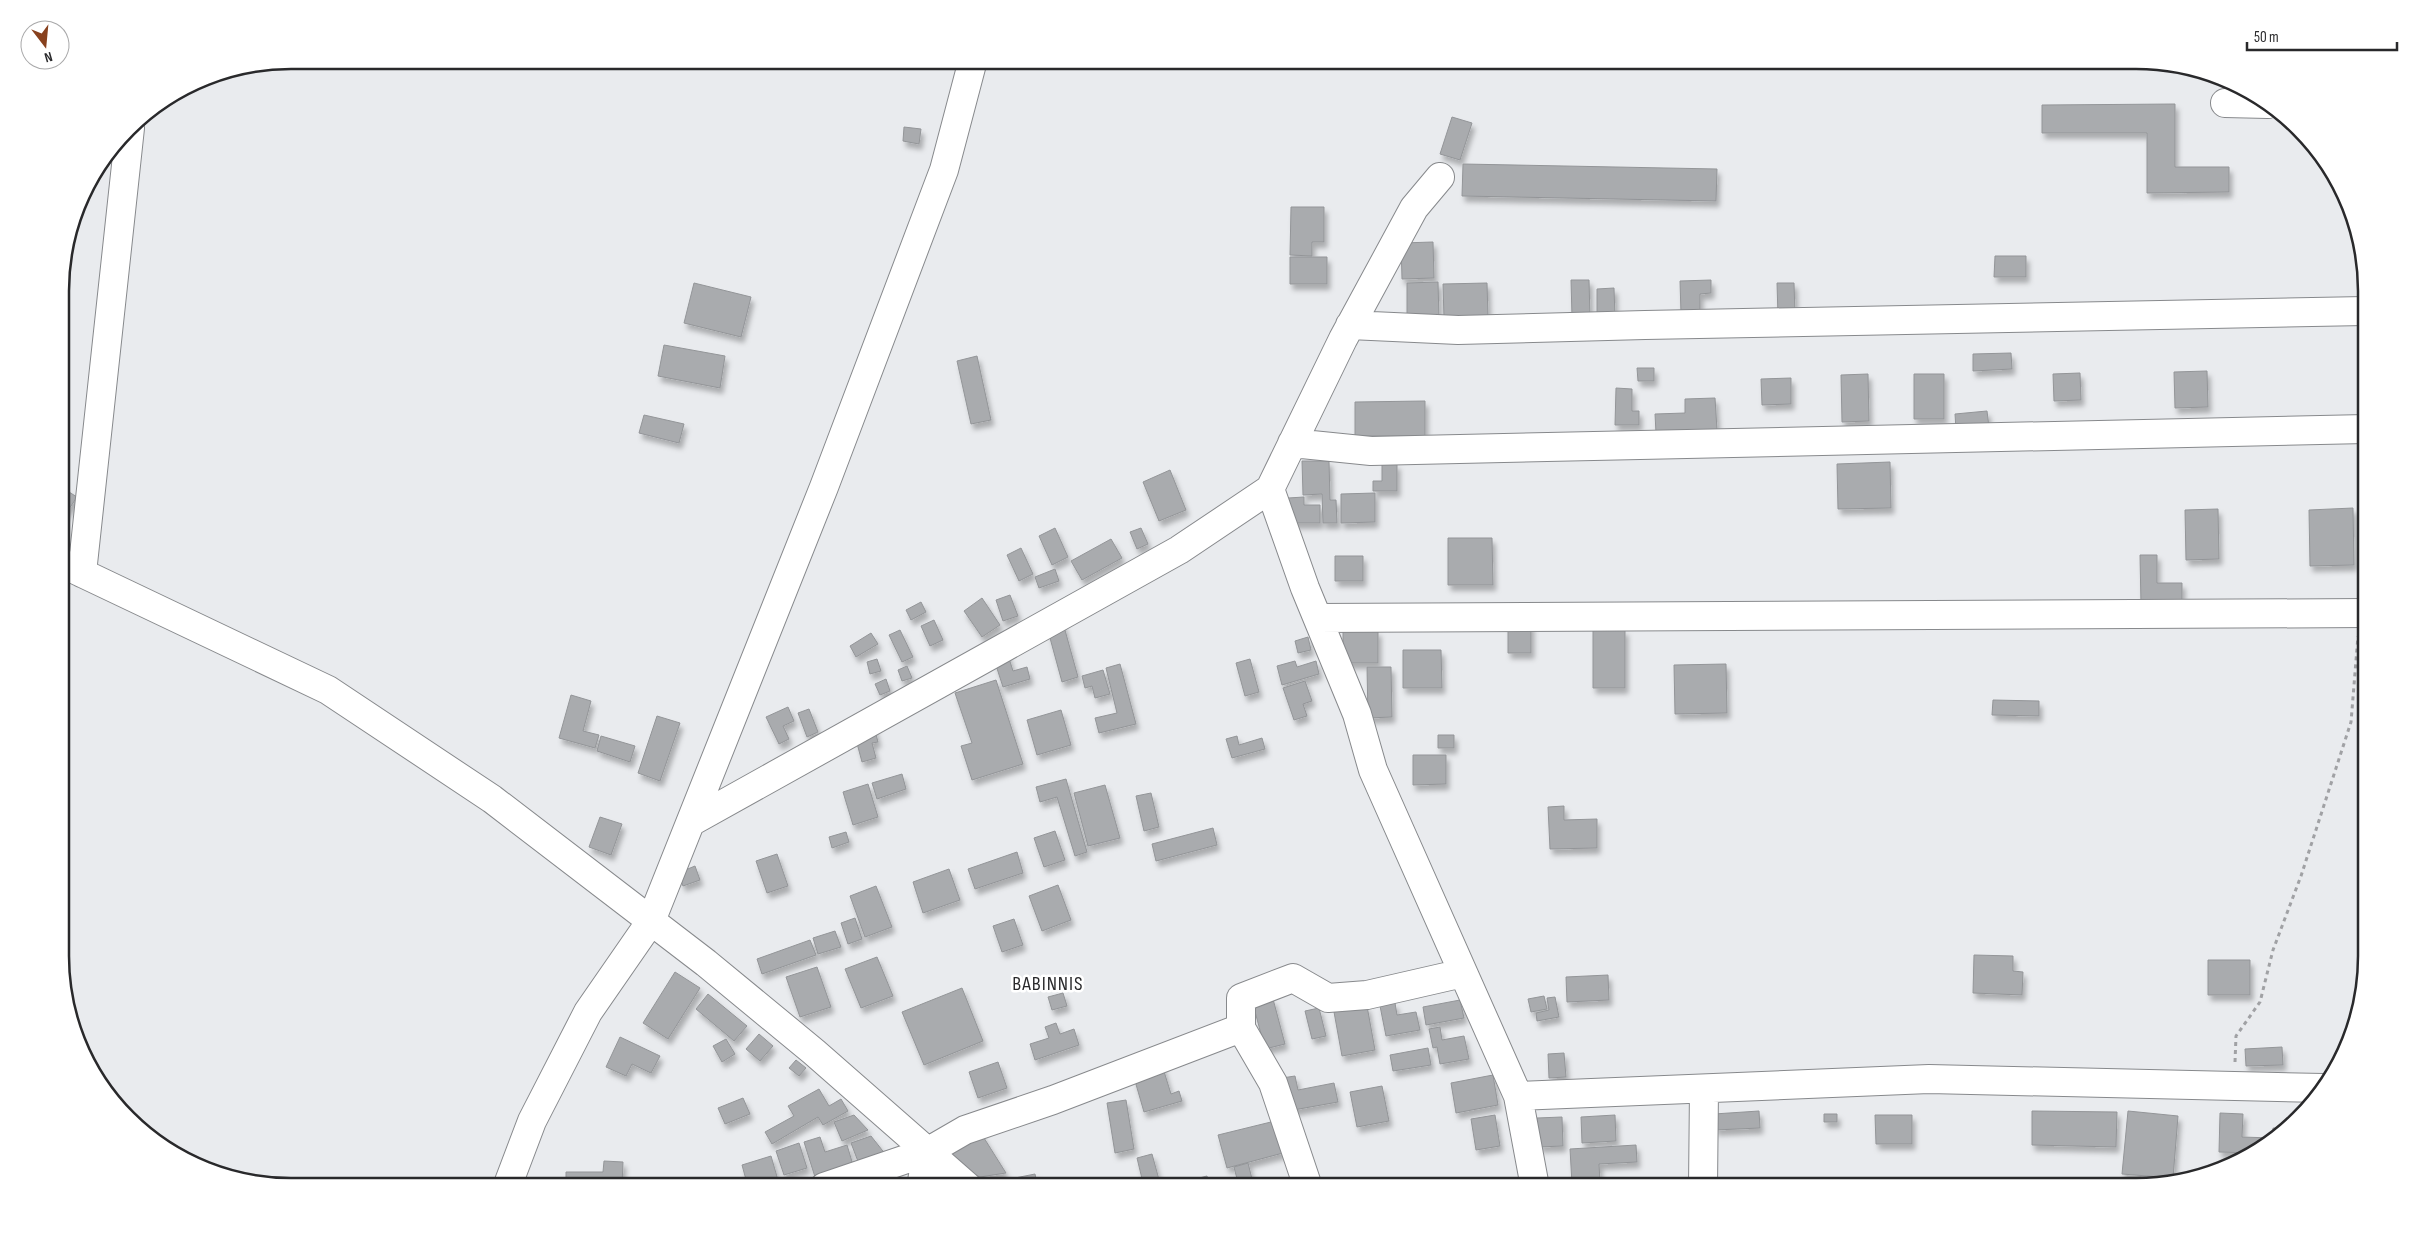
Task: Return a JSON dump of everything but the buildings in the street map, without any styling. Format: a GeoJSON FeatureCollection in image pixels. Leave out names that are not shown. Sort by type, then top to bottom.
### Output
{"type":"FeatureCollection","features":[{"type":"Feature","properties":{"kind":"street"},"geometry":{"type":"LineString","coordinates":[[510,1178],[532,1121],[588,1012],[650,921],[824,487],[944,170],[971,69]]}},
{"type":"Feature","properties":{"kind":"street"},"geometry":{"type":"LineString","coordinates":[[2225,103],[2256,104]]}},
{"type":"Feature","properties":{"kind":"street"},"geometry":{"type":"LineString","coordinates":[[128,140],[72,568],[328,690],[492,799],[650,921],[814,1052],[957,1178]]}},
{"type":"Feature","properties":{"kind":"street"},"geometry":{"type":"LineString","coordinates":[[690,822],[1179,550],[1270,489],[1350,325],[1414,208],[1440,177]]}},
{"type":"Feature","properties":{"kind":"street"},"geometry":{"type":"LineString","coordinates":[[1350,325],[1458,330],[1654,324],[2358,311]]}},
{"type":"Feature","properties":{"kind":"street"},"geometry":{"type":"LineString","coordinates":[[1292,443],[1371,451],[2358,429]]}},
{"type":"Feature","properties":{"kind":"street"},"geometry":{"type":"LineString","coordinates":[[1270,489],[1318,618],[1357,714],[1373,770],[1518,1096],[1533,1178]]}},
{"type":"Feature","properties":{"kind":"street"},"geometry":{"type":"LineString","coordinates":[[1318,618],[2358,613]]}},
{"type":"Feature","properties":{"kind":"street"},"geometry":{"type":"LineString","coordinates":[[1305,1178],[1273,1083],[1241,1028],[1241,998],[1293,978],[1328,998],[1367,995],[1463,973]]}},
{"type":"Feature","properties":{"kind":"street"},"geometry":{"type":"LineString","coordinates":[[850,1178],[927,1152],[965,1130],[1241,1028]]}},
{"type":"Feature","properties":{"kind":"street"},"geometry":{"type":"LineString","coordinates":[[1518,1096],[1929,1079],[2315,1088]]}},
{"type":"Feature","properties":{"kind":"street"},"geometry":{"type":"LineString","coordinates":[[1703,1178],[1704,1089]]}},
{"type":"Feature","properties":{"kind":"street"},"geometry":{"type":"LineString","coordinates":[[923,1178],[927,1152]]}},
{"type":"Feature","properties":{"kind":"path"},"geometry":{"type":"LineString","coordinates":[[2234,1086],[2236,1036],[2260,1002],[2273,950],[2301,876],[2351,722],[2358,658]]}},
{"type":"Feature","properties":{"kind":"district","name":"BABINNIS"},"geometry":{"type":"Point","coordinates":[1048,984]}}]}
